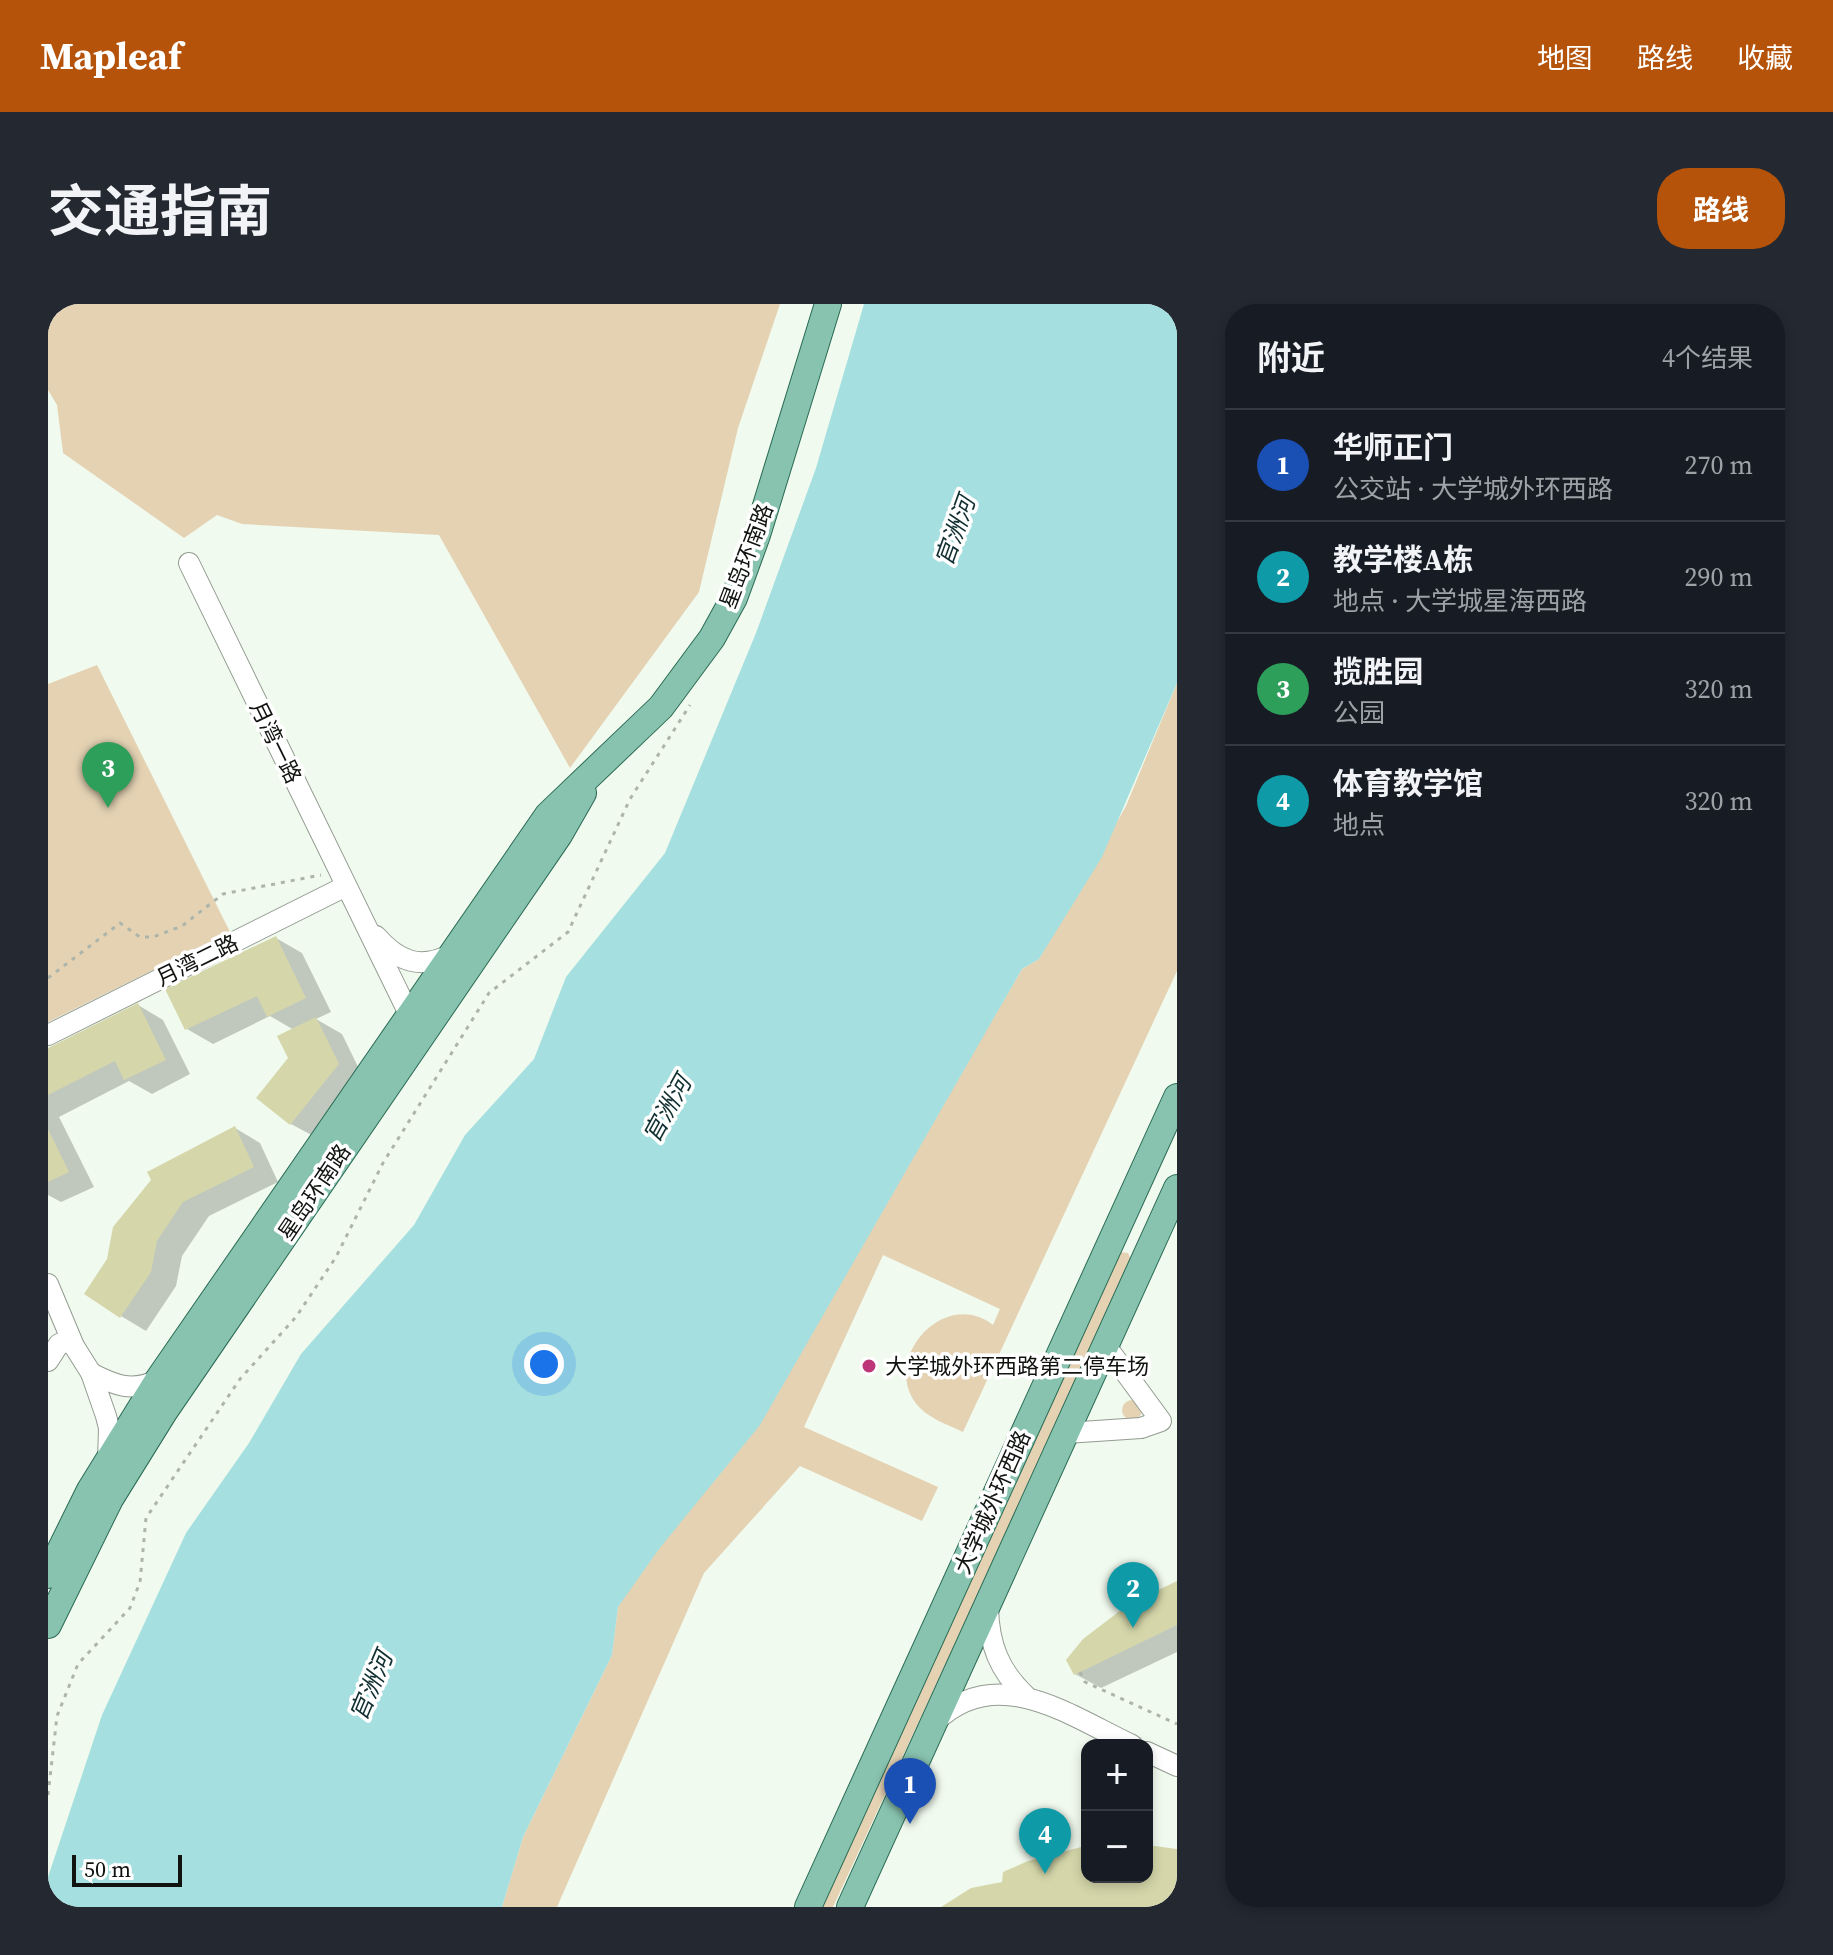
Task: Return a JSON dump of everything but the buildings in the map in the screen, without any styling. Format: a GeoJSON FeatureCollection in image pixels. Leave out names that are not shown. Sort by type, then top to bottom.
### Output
{"type":"FeatureCollection","features":[{"type":"Feature","properties":{"kind":"main road","name":"星岛环南路"},"geometry":{"type":"LineString","coordinates":[[51,1558],[158,1380],[548,815],[680,685],[734,598],[828,304]]}},
{"type":"Feature","properties":{"kind":"main road","name":"星岛环南路"},"geometry":{"type":"LineString","coordinates":[[48,1625],[110,1499],[164,1412],[559,835],[597,769]]}},
{"type":"Feature","properties":{"kind":"main road","name":"大学城外环西路"},"geometry":{"type":"LineString","coordinates":[[808,1907],[1177,1097]]}},
{"type":"Feature","properties":{"kind":"main road"},"geometry":{"type":"LineString","coordinates":[[1134,1189],[1175,1199]]}},
{"type":"Feature","properties":{"kind":"main road","name":"大学城外环西路"},"geometry":{"type":"LineString","coordinates":[[850,1907],[1146,1256],[1175,1199]]}},
{"type":"Feature","properties":{"kind":"main road"},"geometry":{"type":"LineString","coordinates":[[1110,1242],[1129,1245],[1146,1256]]}},
{"type":"Feature","properties":{"kind":"street","name":"月湾一路"},"geometry":{"type":"LineString","coordinates":[[189,563],[410,1016]]}},
{"type":"Feature","properties":{"kind":"street","name":"月湾二路"},"geometry":{"type":"LineString","coordinates":[[48,1035],[343,879]]}},
{"type":"Feature","properties":{"kind":"street","name":"月湾一路"},"geometry":{"type":"LineString","coordinates":[[363,921],[393,953],[407,962],[429,963],[453,953]]}},
{"type":"Feature","properties":{"kind":"street"},"geometry":{"type":"LineString","coordinates":[[48,1284],[74,1346],[91,1373],[109,1428],[108,1461]]}},
{"type":"Feature","properties":{"kind":"street"},"geometry":{"type":"LineString","coordinates":[[48,1361],[59,1344],[66,1341],[74,1346]]}},
{"type":"Feature","properties":{"kind":"street"},"geometry":{"type":"LineString","coordinates":[[1106,1346],[1169,1424]]}},
{"type":"Feature","properties":{"kind":"street"},"geometry":{"type":"LineString","coordinates":[[91,1373],[121,1387],[135,1388],[158,1380]]}},
{"type":"Feature","properties":{"kind":"street"},"geometry":{"type":"LineString","coordinates":[[1066,1433],[1169,1424]]}},
{"type":"Feature","properties":{"kind":"street"},"geometry":{"type":"LineString","coordinates":[[988,1608],[989,1626],[999,1663],[1026,1696]]}},
{"type":"Feature","properties":{"kind":"street"},"geometry":{"type":"LineString","coordinates":[[936,1721],[953,1708],[989,1694],[1026,1696],[1119,1739]]}},
{"type":"Feature","properties":{"kind":"street"},"geometry":{"type":"LineString","coordinates":[[1153,1755],[1177,1766]]}},
{"type":"Feature","properties":{"kind":"path"},"geometry":{"type":"LineString","coordinates":[[48,1795],[57,1716],[78,1664],[130,1608],[140,1582],[146,1518],[240,1379],[296,1317],[336,1257],[383,1163],[489,993],[568,932],[630,799],[694,696]]}},
{"type":"Feature","properties":{"kind":"path"},"geometry":{"type":"LineString","coordinates":[[48,978],[120,923],[140,937],[153,937],[182,926],[223,894],[343,879]]}},
{"type":"Feature","properties":{"kind":"path"},"geometry":{"type":"LineString","coordinates":[[1080,1672],[1085,1682],[1177,1724]]}},
{"type":"Feature","properties":{"kind":"shaded area"},"geometry":{"type":"Polygon","coordinates":[[[48,304],[780,304],[738,428],[699,592],[570,768],[439,535],[242,524],[217,515],[184,538],[63,453],[57,405],[48,390],[48,304]]]}},
{"type":"Feature","properties":{"kind":"shaded area"},"geometry":{"type":"Polygon","coordinates":[[[97,665],[230,932],[48,1022],[48,684],[97,665]]]}},
{"type":"Feature","properties":{"kind":"shaded area"},"geometry":{"type":"Polygon","coordinates":[[[1177,683],[1177,971],[963,1432],[920,1408],[909,1390],[906,1371],[911,1352],[922,1335],[937,1322],[954,1315],[974,1316],[993,1325],[1000,1309],[883,1255],[804,1427],[938,1487],[922,1521],[800,1466],[704,1573],[557,1907],[502,1907],[523,1837],[612,1655],[618,1607],[912,1157],[1022,969],[1039,959],[1126,806],[1177,683]]]}},
{"type":"Feature","properties":{"kind":"shaded area"},"geometry":{"type":"Polygon","coordinates":[[[1120,1252],[1128,1253],[1132,1261],[833,1907],[817,1907],[1120,1252]]]}},
{"type":"Feature","properties":{"kind":"shaded area"},"geometry":{"type":"Polygon","coordinates":[[[1128,1400],[1136,1400],[1142,1410],[1136,1420],[1128,1420],[1122,1414],[1122,1406],[1128,1400]]]}},
{"type":"Feature","properties":{"kind":"water","name":"官洲河"},"geometry":{"type":"Polygon","coordinates":[[[864,304],[1177,304],[1177,683],[1102,857],[1039,959],[1022,969],[760,1425],[659,1549],[618,1607],[612,1655],[523,1837],[502,1907],[48,1907],[48,1877],[102,1715],[186,1533],[249,1443],[301,1354],[414,1225],[465,1135],[534,1059],[566,977],[665,853],[756,633],[816,468],[864,304]]]}},
{"type":"Feature","properties":{"kind":"place","name":"揽胜园"},"geometry":{"type":"Point","coordinates":[108,808]}},
{"type":"Feature","properties":{"kind":"place","name":"大学城外环西路第二停车场"},"geometry":{"type":"Point","coordinates":[869,1366]}},
{"type":"Feature","properties":{"kind":"place","name":"教学楼A栋"},"geometry":{"type":"Point","coordinates":[1133,1628]}},
{"type":"Feature","properties":{"kind":"place","name":"华师正门"},"geometry":{"type":"Point","coordinates":[910,1824]}},
{"type":"Feature","properties":{"kind":"place","name":"体育教学馆"},"geometry":{"type":"Point","coordinates":[1045,1874]}}]}
